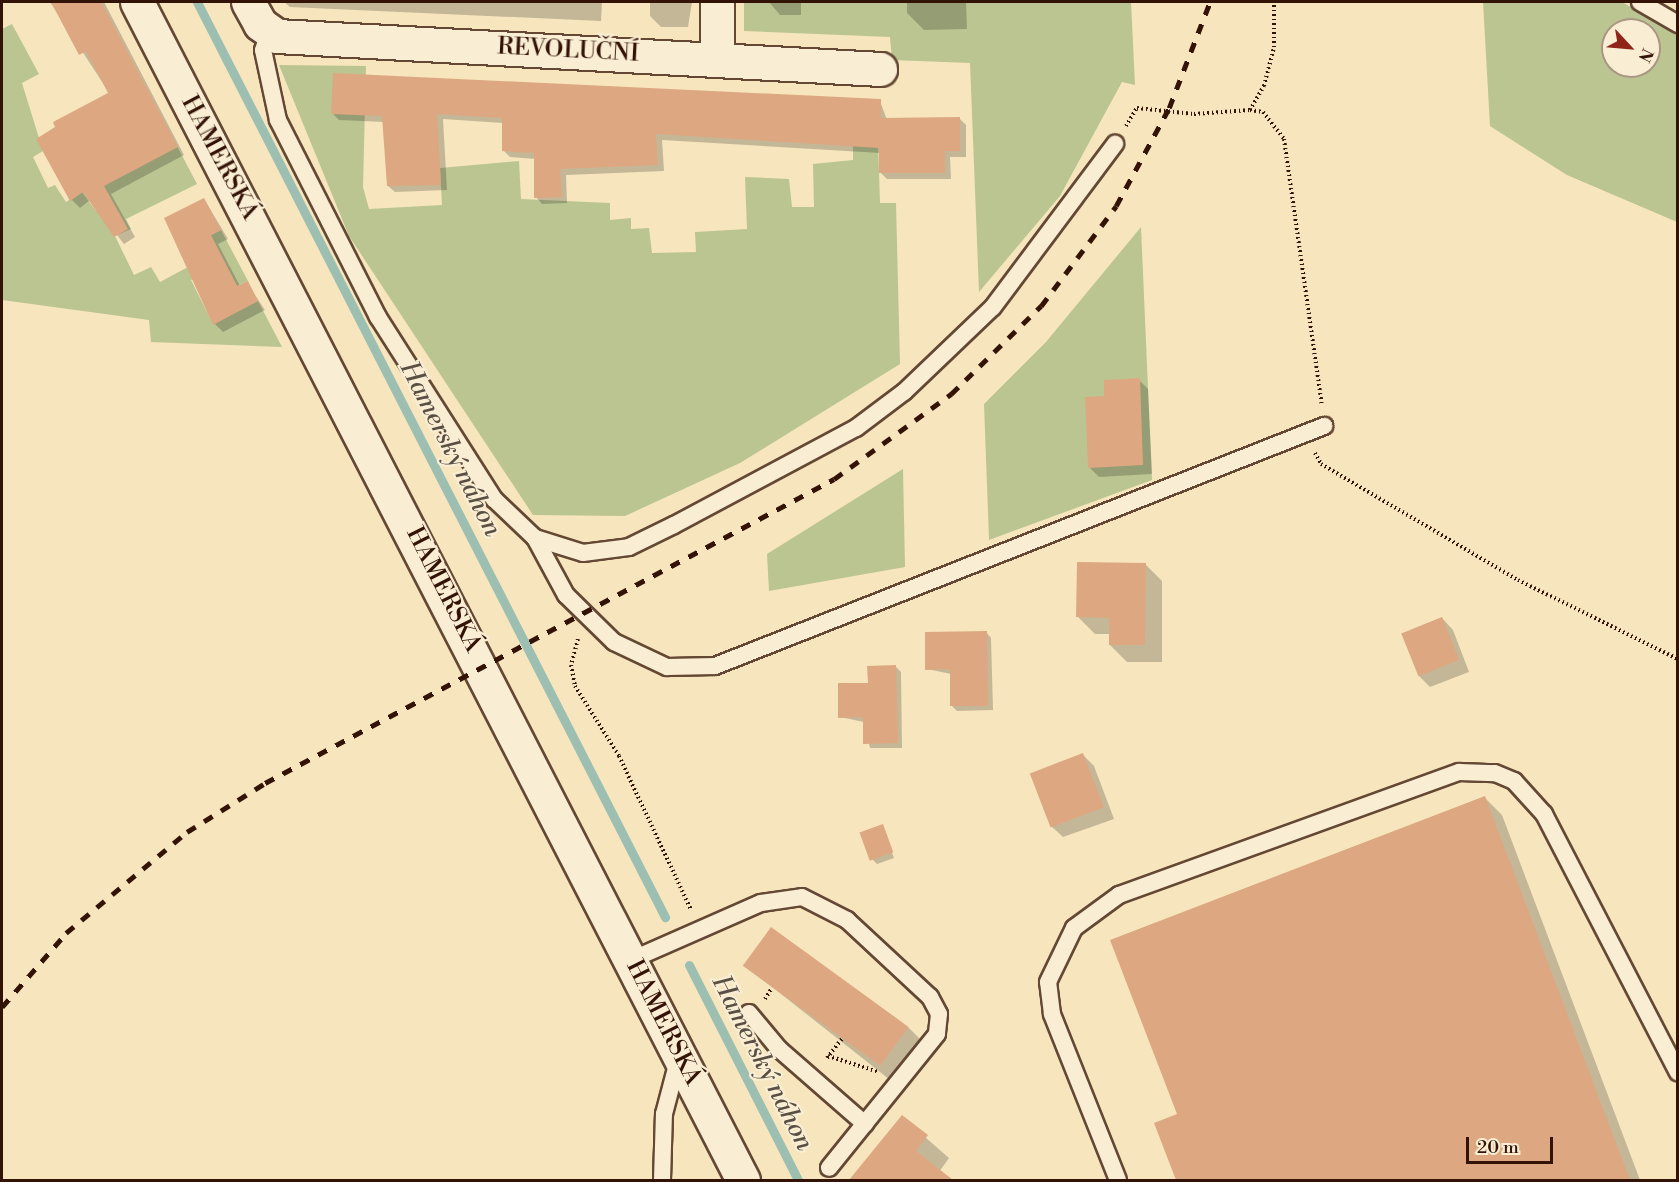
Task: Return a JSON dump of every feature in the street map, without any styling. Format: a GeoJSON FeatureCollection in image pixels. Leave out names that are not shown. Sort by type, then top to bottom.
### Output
{"type":"FeatureCollection","features":[{"type":"Feature","properties":{"kind":"street","name":"HAMERSKÁ"},"geometry":{"type":"LineString","coordinates":[[137,2],[632,960],[743,1180]]}},
{"type":"Feature","properties":{"kind":"street"},"geometry":{"type":"LineString","coordinates":[[717,2],[717,58]]}},
{"type":"Feature","properties":{"kind":"street","name":"REVOLUČNÍ"},"geometry":{"type":"LineString","coordinates":[[259,19],[290,38],[717,58],[880,69]]}},
{"type":"Feature","properties":{"kind":"lane"},"geometry":{"type":"LineString","coordinates":[[1640,2],[1677,24]]}},
{"type":"Feature","properties":{"kind":"lane"},"geometry":{"type":"LineString","coordinates":[[259,19],[263,50],[278,120],[348,261],[441,421],[494,499],[535,538],[566,595],[614,642],[653,664],[715,666],[1307,436],[1324,426]]}},
{"type":"Feature","properties":{"kind":"lane"},"geometry":{"type":"LineString","coordinates":[[535,538],[583,553],[629,547],[856,428],[912,384],[993,307],[1115,144]]}},
{"type":"Feature","properties":{"kind":"lane"},"geometry":{"type":"LineString","coordinates":[[1118,1180],[1052,1014],[1048,982],[1074,928],[1119,895],[1459,772],[1495,773],[1514,781],[1544,814],[1677,1072]]}},
{"type":"Feature","properties":{"kind":"lane"},"geometry":{"type":"LineString","coordinates":[[632,960],[700,928],[793,896],[812,899],[847,920],[930,998],[939,1014],[937,1034],[829,1168]]}},
{"type":"Feature","properties":{"kind":"lane"},"geometry":{"type":"LineString","coordinates":[[749,1013],[779,1049],[866,1124]]}},
{"type":"Feature","properties":{"kind":"lane"},"geometry":{"type":"LineString","coordinates":[[662,1180],[664,1114],[680,1054]]}},
{"type":"Feature","properties":{"kind":"path"},"geometry":{"type":"LineString","coordinates":[[1250,110],[1264,86],[1274,47],[1274,2]]}},
{"type":"Feature","properties":{"kind":"path"},"geometry":{"type":"LineString","coordinates":[[1115,144],[1137,108],[1194,114],[1250,110],[1263,112],[1284,139],[1324,426]]}},
{"type":"Feature","properties":{"kind":"path"},"geometry":{"type":"LineString","coordinates":[[1307,436],[1321,464],[1518,580],[1677,659]]}},
{"type":"Feature","properties":{"kind":"path"},"geometry":{"type":"LineString","coordinates":[[589,620],[574,650],[575,686],[618,756],[700,928]]}},
{"type":"Feature","properties":{"kind":"path"},"geometry":{"type":"LineString","coordinates":[[769,993],[772,988]]}},
{"type":"Feature","properties":{"kind":"path"},"geometry":{"type":"LineString","coordinates":[[833,1051],[842,1039]]}},
{"type":"Feature","properties":{"kind":"path"},"geometry":{"type":"LineString","coordinates":[[828,1056],[876,1070],[896,1086]]}},
{"type":"Feature","properties":{"kind":"green space"},"geometry":{"type":"Polygon","coordinates":[[[744,2],[1131,2],[1135,85],[1122,82],[1060,196],[979,292],[970,63],[892,60],[890,37],[744,31],[744,2]]]}},
{"type":"Feature","properties":{"kind":"green space"},"geometry":{"type":"Polygon","coordinates":[[[1483,2],[1622,2],[1650,18],[1601,18],[1601,78],[1661,78],[1661,25],[1677,34],[1677,222],[1567,175],[1490,126],[1483,2]]]}},
{"type":"Feature","properties":{"kind":"green space"},"geometry":{"type":"Polygon","coordinates":[[[12,24],[39,74],[22,83],[43,151],[33,157],[48,188],[55,185],[66,202],[82,192],[96,211],[103,185],[177,146],[197,184],[126,219],[131,229],[115,236],[134,275],[151,267],[160,282],[188,267],[181,251],[221,230],[248,281],[237,286],[225,263],[191,280],[213,324],[258,301],[282,347],[151,342],[149,320],[2,300],[2,29],[12,24]]]}},
{"type":"Feature","properties":{"kind":"green space"},"geometry":{"type":"Polygon","coordinates":[[[279,65],[366,66],[363,187],[369,209],[442,205],[440,168],[519,161],[521,199],[610,203],[610,220],[631,218],[631,229],[649,228],[652,253],[696,252],[695,232],[747,229],[745,177],[789,179],[792,207],[814,207],[813,164],[853,160],[853,142],[878,141],[880,203],[896,203],[900,364],[740,463],[625,516],[533,515],[349,236],[279,65]]]}},
{"type":"Feature","properties":{"kind":"green space"},"geometry":{"type":"Polygon","coordinates":[[[1141,227],[1152,480],[989,540],[984,404],[1046,342],[1141,227]]]}},
{"type":"Feature","properties":{"kind":"green space"},"geometry":{"type":"Polygon","coordinates":[[[903,469],[905,567],[769,591],[767,554],[903,469]]]}},
{"type":"Feature","properties":{"kind":"building"},"geometry":{"type":"Polygon","coordinates":[[[51,2],[101,2],[178,147],[104,186],[128,229],[114,237],[83,192],[70,201],[36,139],[55,127],[53,122],[108,93],[86,51],[79,55],[51,2]]]}},
{"type":"Feature","properties":{"kind":"building"},"geometry":{"type":"Polygon","coordinates":[[[333,73],[881,99],[881,118],[960,117],[960,151],[945,151],[945,173],[879,173],[879,148],[656,134],[658,165],[560,169],[562,197],[534,198],[534,153],[502,151],[502,118],[437,114],[441,185],[387,186],[382,116],[331,114],[333,73]]]}},
{"type":"Feature","properties":{"kind":"building"},"geometry":{"type":"Polygon","coordinates":[[[204,198],[221,230],[211,235],[237,286],[248,281],[258,301],[213,325],[164,218],[204,198]]]}},
{"type":"Feature","properties":{"kind":"building"},"geometry":{"type":"Polygon","coordinates":[[[1140,378],[1143,465],[1088,468],[1085,397],[1104,396],[1104,380],[1140,378]]]}},
{"type":"Feature","properties":{"kind":"building"},"geometry":{"type":"Polygon","coordinates":[[[1077,562],[1146,563],[1145,645],[1109,645],[1109,618],[1076,617],[1077,562]]]}},
{"type":"Feature","properties":{"kind":"building"},"geometry":{"type":"Polygon","coordinates":[[[1442,617],[1459,660],[1418,676],[1401,633],[1442,617]]]}},
{"type":"Feature","properties":{"kind":"building"},"geometry":{"type":"Polygon","coordinates":[[[987,631],[988,706],[950,706],[950,669],[925,670],[925,632],[987,631]]]}},
{"type":"Feature","properties":{"kind":"building"},"geometry":{"type":"Polygon","coordinates":[[[896,665],[898,743],[863,744],[863,717],[838,718],[838,683],[868,683],[867,666],[896,665]]]}},
{"type":"Feature","properties":{"kind":"building"},"geometry":{"type":"Polygon","coordinates":[[[1083,753],[1104,807],[1051,828],[1030,773],[1083,753]]]}},
{"type":"Feature","properties":{"kind":"building"},"geometry":{"type":"Polygon","coordinates":[[[1485,796],[1630,1180],[1176,1180],[1154,1123],[1177,1114],[1110,940],[1485,796]]]}},
{"type":"Feature","properties":{"kind":"building"},"geometry":{"type":"Polygon","coordinates":[[[883,824],[893,852],[870,861],[860,833],[883,824]]]}},
{"type":"Feature","properties":{"kind":"building"},"geometry":{"type":"Polygon","coordinates":[[[771,927],[909,1027],[880,1066],[743,966],[771,927]]]}},
{"type":"Feature","properties":{"kind":"building"},"geometry":{"type":"Polygon","coordinates":[[[902,1115],[928,1135],[916,1151],[953,1180],[849,1180],[902,1115]]]}},
{"type":"Feature","properties":{"kind":"waterway","name":"Hamerský náhon"},"geometry":{"type":"LineString","coordinates":[[197,2],[665,917]]}},
{"type":"Feature","properties":{"kind":"waterway","name":"Hamerský náhon"},"geometry":{"type":"LineString","coordinates":[[689,965],[798,1180]]}},
{"type":"Feature","properties":{"kind":"railway"},"geometry":{"type":"LineString","coordinates":[[2,1007],[66,933],[187,832],[265,783],[834,479],[951,394],[1041,306],[1116,206],[1169,108],[1210,2]]}}]}
